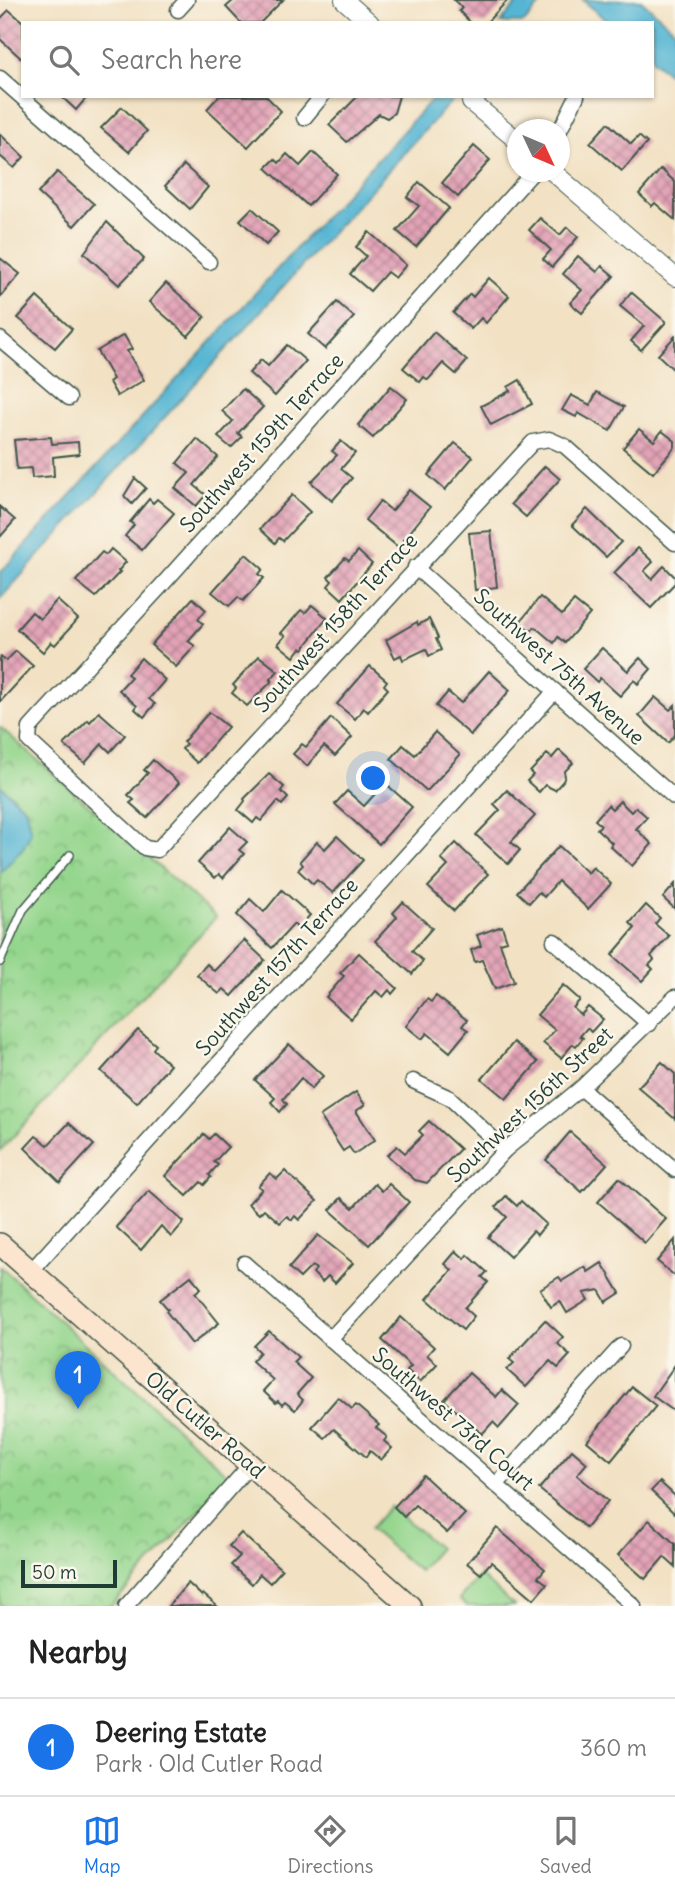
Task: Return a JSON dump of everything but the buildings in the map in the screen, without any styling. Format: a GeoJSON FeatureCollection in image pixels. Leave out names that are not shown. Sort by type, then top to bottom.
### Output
{"type":"FeatureCollection","features":[{"type":"Feature","properties":{"kind":"main road","name":"Old Cutler Road"},"geometry":{"type":"LineString","coordinates":[[0,1244],[410,1606]]}},
{"type":"Feature","properties":{"kind":"street"},"geometry":{"type":"LineString","coordinates":[[344,0],[368,21]]}},
{"type":"Feature","properties":{"kind":"street"},"geometry":{"type":"LineString","coordinates":[[0,78],[21,96]]}},
{"type":"Feature","properties":{"kind":"street"},"geometry":{"type":"LineString","coordinates":[[23,98],[209,262]]}},
{"type":"Feature","properties":{"kind":"street"},"geometry":{"type":"LineString","coordinates":[[304,118],[320,98]]}},
{"type":"Feature","properties":{"kind":"street"},"geometry":{"type":"LineString","coordinates":[[565,119],[576,98]]}},
{"type":"Feature","properties":{"kind":"street"},"geometry":{"type":"LineString","coordinates":[[471,102],[507,133]]}},
{"type":"Feature","properties":{"kind":"street","name":"Southwest 159th Terrace"},"geometry":{"type":"LineString","coordinates":[[167,841],[157,850],[145,848],[30,744],[29,732],[38,718],[162,585],[524,182]]}},
{"type":"Feature","properties":{"kind":"street"},"geometry":{"type":"LineString","coordinates":[[565,182],[675,277]]}},
{"type":"Feature","properties":{"kind":"street"},"geometry":{"type":"LineString","coordinates":[[0,338],[69,398]]}},
{"type":"Feature","properties":{"kind":"street","name":"Southwest 158th Terrace"},"geometry":{"type":"LineString","coordinates":[[167,841],[526,447],[541,439],[552,440],[565,446],[675,543]]}},
{"type":"Feature","properties":{"kind":"street","name":"Southwest 75th Avenue"},"geometry":{"type":"LineString","coordinates":[[415,567],[675,797]]}},
{"type":"Feature","properties":{"kind":"street","name":"Southwest 157th Terrace"},"geometry":{"type":"LineString","coordinates":[[30,1271],[555,691]]}},
{"type":"Feature","properties":{"kind":"street"},"geometry":{"type":"LineString","coordinates":[[554,941],[649,1024]]}},
{"type":"Feature","properties":{"kind":"street","name":"Southwest 156th Street"},"geometry":{"type":"LineString","coordinates":[[330,1339],[505,1150],[581,1088],[675,997]]}},
{"type":"Feature","properties":{"kind":"street"},"geometry":{"type":"LineString","coordinates":[[413,1082],[450,1098],[505,1150]]}},
{"type":"Feature","properties":{"kind":"street"},"geometry":{"type":"LineString","coordinates":[[581,1088],[675,1170]]}},
{"type":"Feature","properties":{"kind":"street","name":"Southwest 73rd Court"},"geometry":{"type":"LineString","coordinates":[[244,1264],[634,1606]]}},
{"type":"Feature","properties":{"kind":"street"},"geometry":{"type":"LineString","coordinates":[[496,1485],[621,1346]]}},
{"type":"Feature","properties":{"kind":"street"},"geometry":{"type":"LineString","coordinates":[[126,1606],[250,1465]]}},
{"type":"Feature","properties":{"kind":"lane"},"geometry":{"type":"LineString","coordinates":[[0,962],[23,910],[70,855]]}},
{"type":"Feature","properties":{"kind":"green space"},"geometry":{"type":"Polygon","coordinates":[[[0,727],[216,917],[0,1151],[0,727]]]}},
{"type":"Feature","properties":{"kind":"green space"},"geometry":{"type":"Polygon","coordinates":[[[0,1266],[230,1477],[111,1606],[0,1606],[0,1266]]]}},
{"type":"Feature","properties":{"kind":"green space"},"geometry":{"type":"Polygon","coordinates":[[[390,1506],[439,1548],[419,1571],[370,1529],[390,1506]]]}},
{"type":"Feature","properties":{"kind":"green space"},"geometry":{"type":"Polygon","coordinates":[[[480,1575],[514,1606],[467,1606],[459,1599],[480,1575]]]}},
{"type":"Feature","properties":{"kind":"water"},"geometry":{"type":"Polygon","coordinates":[[[520,0],[544,0],[526,21],[502,21],[520,0]]]}},
{"type":"Feature","properties":{"kind":"water"},"geometry":{"type":"Polygon","coordinates":[[[583,0],[641,0],[675,30],[675,79],[654,62],[654,21],[607,21],[583,0]]]}},
{"type":"Feature","properties":{"kind":"water"},"geometry":{"type":"Polygon","coordinates":[[[433,98],[454,98],[0,599],[0,573],[433,98]]]}},
{"type":"Feature","properties":{"kind":"water"},"geometry":{"type":"Polygon","coordinates":[[[0,785],[26,809],[31,832],[23,848],[0,873],[0,785]]]}},
{"type":"Feature","properties":{"kind":"place","name":"Deering Estate"},"geometry":{"type":"Point","coordinates":[78,1409]}}]}
